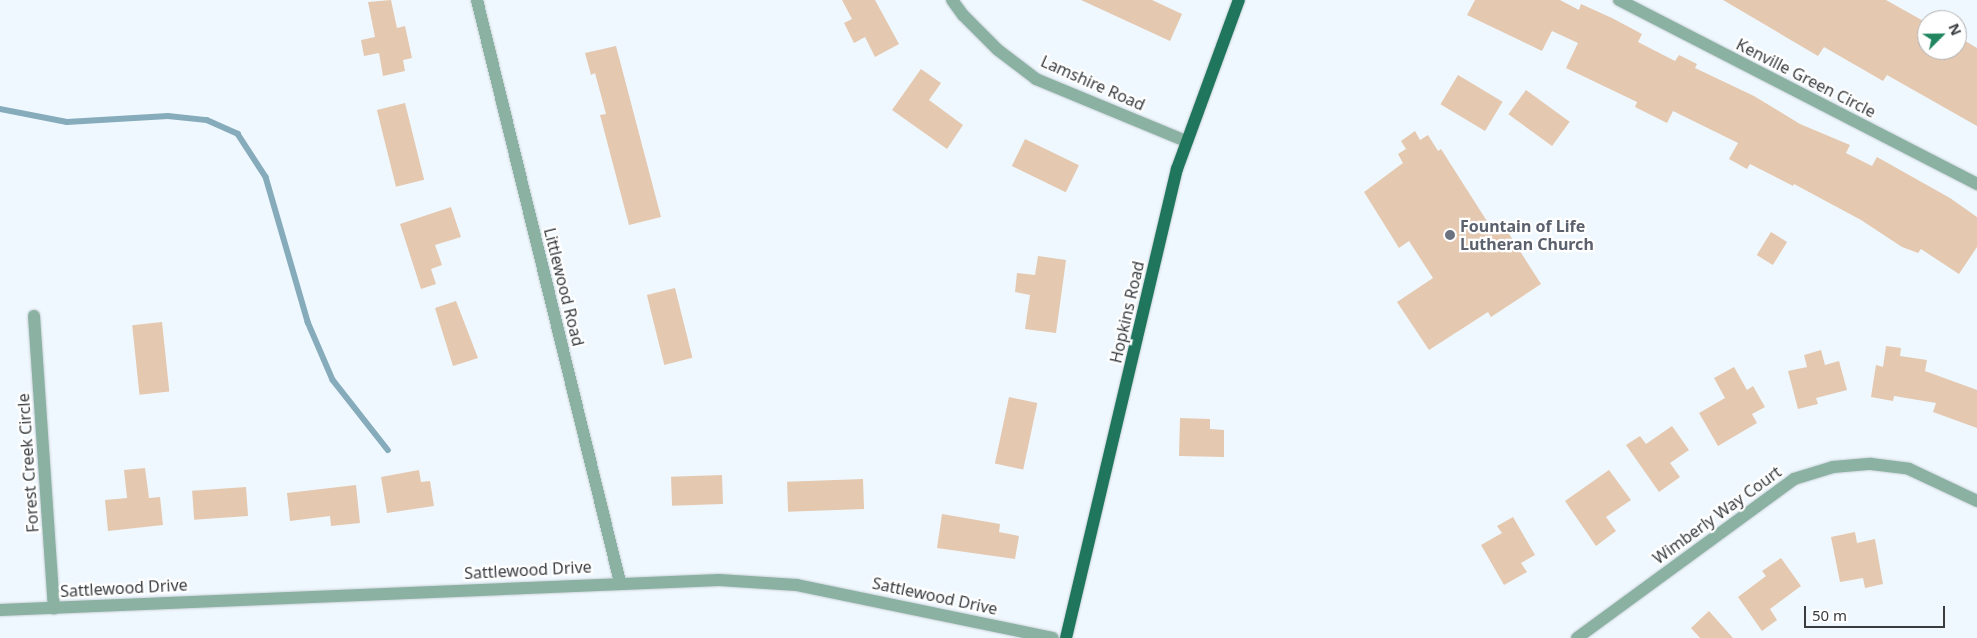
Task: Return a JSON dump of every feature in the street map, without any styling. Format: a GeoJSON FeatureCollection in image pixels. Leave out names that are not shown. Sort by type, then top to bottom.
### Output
{"type":"FeatureCollection","features":[{"type":"Feature","properties":{"kind":"main road","name":"Hopkins Road"},"geometry":{"type":"LineString","coordinates":[[1066,638],[1177,169],[1239,0]]}},
{"type":"Feature","properties":{"kind":"street","name":"Littlewood Road"},"geometry":{"type":"LineString","coordinates":[[477,0],[620,582]]}},
{"type":"Feature","properties":{"kind":"street","name":"Lamshire Road"},"geometry":{"type":"LineString","coordinates":[[952,0],[963,16],[998,50],[1036,79],[1186,141]]}},
{"type":"Feature","properties":{"kind":"street","name":"Kenville Green Circle"},"geometry":{"type":"LineString","coordinates":[[1619,0],[1977,184]]}},
{"type":"Feature","properties":{"kind":"street","name":"Forest Creek Circle"},"geometry":{"type":"LineString","coordinates":[[34,316],[54,608]]}},
{"type":"Feature","properties":{"kind":"street","name":"Wimberly Way Court"},"geometry":{"type":"LineString","coordinates":[[1577,638],[1794,479],[1833,467],[1871,464],[1908,469],[1977,501]]}},
{"type":"Feature","properties":{"kind":"street","name":"Sattlewood Drive"},"geometry":{"type":"LineString","coordinates":[[0,610],[620,582],[719,580],[796,585],[1053,638]]}},
{"type":"Feature","properties":{"kind":"building"},"geometry":{"type":"Polygon","coordinates":[[[391,0],[397,28],[405,26],[412,58],[403,60],[405,71],[383,76],[379,53],[364,56],[361,40],[375,37],[368,2],[391,0]]]}},
{"type":"Feature","properties":{"kind":"building"},"geometry":{"type":"Polygon","coordinates":[[[842,0],[875,0],[899,44],[875,57],[865,37],[854,43],[844,23],[852,19],[842,0]]]}},
{"type":"Feature","properties":{"kind":"building"},"geometry":{"type":"Polygon","coordinates":[[[1081,0],[1152,0],[1182,14],[1170,41],[1081,0]]]}},
{"type":"Feature","properties":{"kind":"building"},"geometry":{"type":"Polygon","coordinates":[[[1475,0],[1560,0],[1579,10],[1581,4],[1612,18],[1642,34],[1638,42],[1675,61],[1679,55],[1697,64],[1695,68],[1754,96],[1800,124],[1850,145],[1846,153],[1872,166],[1877,157],[1950,198],[1977,217],[1977,247],[1959,274],[1921,249],[1918,253],[1902,247],[1861,220],[1794,184],[1793,186],[1750,164],[1747,169],[1729,159],[1738,143],[1673,111],[1667,123],[1635,107],[1637,102],[1566,68],[1578,43],[1552,31],[1542,51],[1467,15],[1475,0]]]}},
{"type":"Feature","properties":{"kind":"building"},"geometry":{"type":"Polygon","coordinates":[[[1723,0],[1886,0],[1917,17],[1917,60],[1967,60],[1967,42],[1977,48],[1977,126],[1887,75],[1883,81],[1824,47],[1818,56],[1723,0]]]}},
{"type":"Feature","properties":{"kind":"building"},"geometry":{"type":"Polygon","coordinates":[[[616,46],[661,217],[629,225],[600,115],[606,114],[595,73],[591,75],[585,53],[616,46]]]}},
{"type":"Feature","properties":{"kind":"building"},"geometry":{"type":"Polygon","coordinates":[[[921,69],[941,83],[929,100],[963,125],[947,149],[892,110],[921,69]]]}},
{"type":"Feature","properties":{"kind":"building"},"geometry":{"type":"Polygon","coordinates":[[[1458,75],[1503,102],[1485,131],[1440,104],[1458,75]]]}},
{"type":"Feature","properties":{"kind":"building"},"geometry":{"type":"Polygon","coordinates":[[[1526,90],[1570,122],[1552,146],[1508,114],[1526,90]]]}},
{"type":"Feature","properties":{"kind":"building"},"geometry":{"type":"Polygon","coordinates":[[[405,103],[424,180],[396,187],[377,110],[405,103]]]}},
{"type":"Feature","properties":{"kind":"building","name":"Fountain of Life Lutheran Church"},"geometry":{"type":"Polygon","coordinates":[[[1415,131],[1420,140],[1428,135],[1438,151],[1441,149],[1492,229],[1502,223],[1541,284],[1491,317],[1488,312],[1429,350],[1397,302],[1433,278],[1409,241],[1399,248],[1364,192],[1403,163],[1398,154],[1406,149],[1401,141],[1415,131]]]}},
{"type":"Feature","properties":{"kind":"building"},"geometry":{"type":"Polygon","coordinates":[[[1025,139],[1079,165],[1066,192],[1012,166],[1025,139]]]}},
{"type":"Feature","properties":{"kind":"building"},"geometry":{"type":"Polygon","coordinates":[[[451,207],[461,237],[435,245],[442,265],[431,269],[436,284],[421,289],[400,224],[451,207]]]}},
{"type":"Feature","properties":{"kind":"building"},"geometry":{"type":"Polygon","coordinates":[[[1771,232],[1787,242],[1773,265],[1757,255],[1771,232]]]}},
{"type":"Feature","properties":{"kind":"building"},"geometry":{"type":"Polygon","coordinates":[[[1038,256],[1066,260],[1056,333],[1025,329],[1030,295],[1015,292],[1017,273],[1035,275],[1038,256]]]}},
{"type":"Feature","properties":{"kind":"building"},"geometry":{"type":"Polygon","coordinates":[[[675,288],[692,358],[664,365],[647,295],[675,288]]]}},
{"type":"Feature","properties":{"kind":"building"},"geometry":{"type":"Polygon","coordinates":[[[456,301],[478,358],[453,366],[435,308],[456,301]]]}},
{"type":"Feature","properties":{"kind":"building"},"geometry":{"type":"Polygon","coordinates":[[[162,322],[169,392],[139,395],[132,325],[162,322]]]}},
{"type":"Feature","properties":{"kind":"building"},"geometry":{"type":"Polygon","coordinates":[[[1886,346],[1901,348],[1900,356],[1927,360],[1925,371],[1977,390],[1977,428],[1933,412],[1936,403],[1894,396],[1893,401],[1871,397],[1876,365],[1883,367],[1886,346]]]}},
{"type":"Feature","properties":{"kind":"building"},"geometry":{"type":"Polygon","coordinates":[[[1821,350],[1825,365],[1839,361],[1847,390],[1816,398],[1818,404],[1798,409],[1788,371],[1807,367],[1804,355],[1821,350]]]}},
{"type":"Feature","properties":{"kind":"building"},"geometry":{"type":"Polygon","coordinates":[[[1734,367],[1747,390],[1753,386],[1765,407],[1752,414],[1757,423],[1718,446],[1699,413],[1725,398],[1714,378],[1734,367]]]}},
{"type":"Feature","properties":{"kind":"building"},"geometry":{"type":"Polygon","coordinates":[[[1009,397],[1037,403],[1023,470],[995,464],[1009,397]]]}},
{"type":"Feature","properties":{"kind":"building"},"geometry":{"type":"Polygon","coordinates":[[[1180,418],[1210,419],[1210,429],[1224,430],[1224,457],[1179,456],[1180,418]]]}},
{"type":"Feature","properties":{"kind":"building"},"geometry":{"type":"Polygon","coordinates":[[[1672,426],[1689,450],[1670,463],[1680,477],[1659,492],[1626,445],[1640,436],[1646,444],[1672,426]]]}},
{"type":"Feature","properties":{"kind":"building"},"geometry":{"type":"Polygon","coordinates":[[[145,468],[149,498],[160,497],[163,525],[108,531],[105,500],[127,498],[124,470],[145,468]]]}},
{"type":"Feature","properties":{"kind":"building"},"geometry":{"type":"Polygon","coordinates":[[[419,470],[421,482],[430,481],[434,506],[387,513],[381,477],[419,470]]]}},
{"type":"Feature","properties":{"kind":"building"},"geometry":{"type":"Polygon","coordinates":[[[1609,470],[1631,500],[1606,517],[1616,531],[1596,546],[1565,501],[1609,470]]]}},
{"type":"Feature","properties":{"kind":"building"},"geometry":{"type":"Polygon","coordinates":[[[722,475],[723,504],[672,506],[671,477],[722,475]]]}},
{"type":"Feature","properties":{"kind":"building"},"geometry":{"type":"Polygon","coordinates":[[[863,479],[864,509],[788,512],[787,482],[863,479]]]}},
{"type":"Feature","properties":{"kind":"building"},"geometry":{"type":"Polygon","coordinates":[[[356,485],[360,523],[331,526],[330,516],[290,521],[287,493],[356,485]]]}},
{"type":"Feature","properties":{"kind":"building"},"geometry":{"type":"Polygon","coordinates":[[[246,487],[248,516],[194,520],[192,491],[246,487]]]}},
{"type":"Feature","properties":{"kind":"building"},"geometry":{"type":"Polygon","coordinates":[[[942,514],[1000,524],[999,532],[1019,536],[1015,559],[937,548],[942,514]]]}},
{"type":"Feature","properties":{"kind":"building"},"geometry":{"type":"Polygon","coordinates":[[[1513,517],[1535,555],[1521,563],[1527,572],[1504,585],[1481,545],[1502,533],[1497,526],[1513,517]]]}},
{"type":"Feature","properties":{"kind":"building"},"geometry":{"type":"Polygon","coordinates":[[[1855,532],[1857,543],[1875,539],[1883,584],[1865,588],[1863,578],[1840,582],[1831,537],[1855,532]]]}},
{"type":"Feature","properties":{"kind":"building"},"geometry":{"type":"Polygon","coordinates":[[[1781,558],[1801,586],[1770,609],[1777,620],[1762,631],[1738,597],[1766,576],[1762,571],[1781,558]]]}},
{"type":"Feature","properties":{"kind":"building"},"geometry":{"type":"Polygon","coordinates":[[[1709,611],[1733,638],[1700,638],[1691,628],[1709,611]]]}},
{"type":"Feature","properties":{"kind":"waterway"},"geometry":{"type":"LineString","coordinates":[[0,109],[67,122],[168,116],[207,120],[238,134],[266,177],[308,322],[333,380],[388,450]]}},
{"type":"Feature","properties":{"kind":"place","name":"Fountain of Life Lutheran Church"},"geometry":{"type":"Point","coordinates":[1450,235]}}]}
